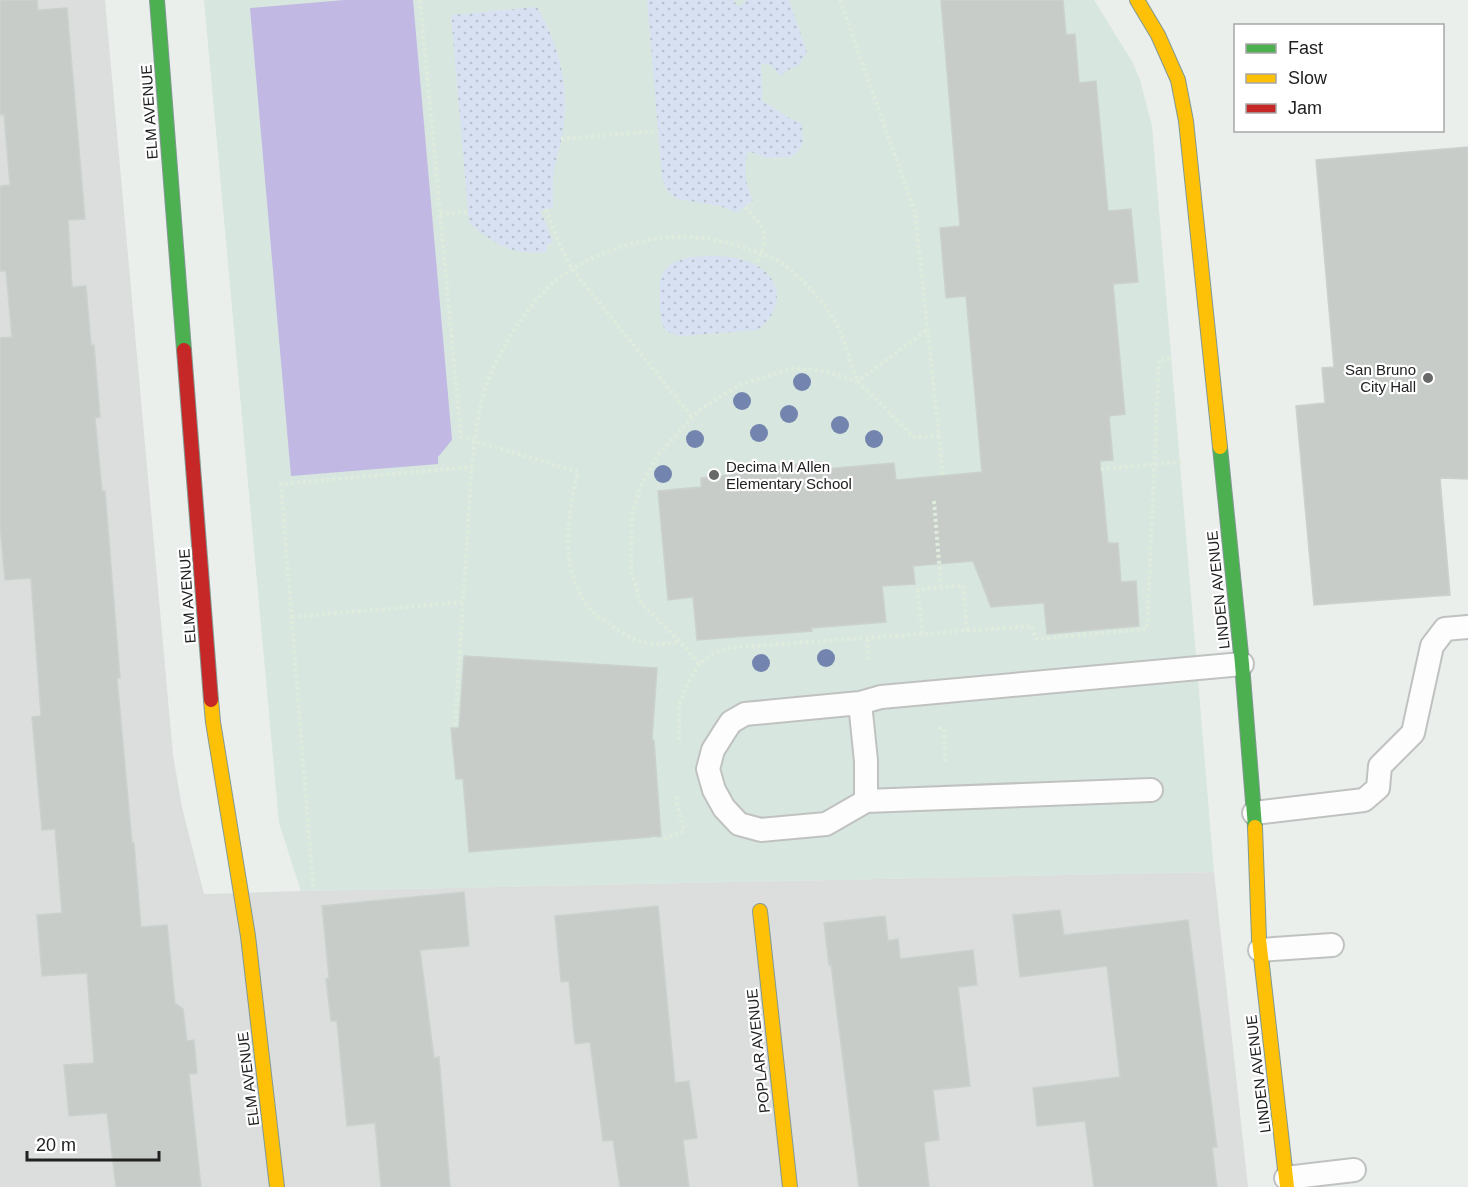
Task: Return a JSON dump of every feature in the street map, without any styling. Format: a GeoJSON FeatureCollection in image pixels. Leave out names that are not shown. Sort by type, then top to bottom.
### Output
{"type":"FeatureCollection","features":[{"type":"Feature","properties":{"kind":"street","name":"ELM AVENUE"},"geometry":{"type":"LineString","coordinates":[[157,0],[213,722],[248,936],[277,1187]]}},
{"type":"Feature","properties":{"kind":"street","name":"LINDEN AVENUE"},"geometry":{"type":"LineString","coordinates":[[1137,0],[1158,35],[1178,80],[1186,121],[1242,664],[1254,813],[1260,950],[1287,1183]]}},
{"type":"Feature","properties":{"kind":"street","name":"POPLAR AVENUE"},"geometry":{"type":"LineString","coordinates":[[760,911],[790,1187]]}},
{"type":"Feature","properties":{"kind":"lane"},"geometry":{"type":"LineString","coordinates":[[1254,813],[1364,800],[1378,788],[1380,766],[1413,733],[1432,646],[1445,629],[1468,627]]}},
{"type":"Feature","properties":{"kind":"lane"},"geometry":{"type":"LineString","coordinates":[[1151,789],[866,801],[826,824],[761,830],[739,824],[724,808],[714,790],[708,769],[713,750],[724,731],[731,722],[745,714],[860,703],[881,697],[1242,664]]}},
{"type":"Feature","properties":{"kind":"lane"},"geometry":{"type":"LineString","coordinates":[[860,703],[866,761],[866,801]]}},
{"type":"Feature","properties":{"kind":"lane"},"geometry":{"type":"LineString","coordinates":[[1260,950],[1332,945]]}},
{"type":"Feature","properties":{"kind":"lane"},"geometry":{"type":"LineString","coordinates":[[1287,1183],[1354,1170]]}},
{"type":"Feature","properties":{"kind":"path"},"geometry":{"type":"LineString","coordinates":[[420,0],[461,437],[578,471],[570,505],[568,547],[570,567],[584,600],[595,614],[628,636],[653,644],[679,642]]}},
{"type":"Feature","properties":{"kind":"path"},"geometry":{"type":"LineString","coordinates":[[840,0],[915,212],[943,475]]}},
{"type":"Feature","properties":{"kind":"path"},"geometry":{"type":"LineString","coordinates":[[561,139],[658,131]]}},
{"type":"Feature","properties":{"kind":"path"},"geometry":{"type":"LineString","coordinates":[[745,207],[762,227],[765,243],[755,266]]}},
{"type":"Feature","properties":{"kind":"path"},"geometry":{"type":"LineString","coordinates":[[546,209],[572,269],[692,417]]}},
{"type":"Feature","properties":{"kind":"path"},"geometry":{"type":"LineString","coordinates":[[440,214],[469,212]]}},
{"type":"Feature","properties":{"kind":"path"},"geometry":{"type":"LineString","coordinates":[[455,725],[472,467],[481,402],[504,346],[537,301],[556,280],[572,269],[595,256],[622,246],[652,238],[678,236],[704,237],[732,243],[782,263],[824,304],[840,330],[858,381],[913,437],[939,436]]}},
{"type":"Feature","properties":{"kind":"path"},"geometry":{"type":"LineString","coordinates":[[858,381],[927,330]]}},
{"type":"Feature","properties":{"kind":"path"},"geometry":{"type":"LineString","coordinates":[[678,749],[680,704],[690,679],[699,664],[712,654],[727,648],[1032,626],[1036,639],[1147,629],[1159,360],[1182,358]]}},
{"type":"Feature","properties":{"kind":"path"},"geometry":{"type":"LineString","coordinates":[[699,664],[642,603],[632,570],[632,515],[642,483],[659,454],[698,411],[741,384],[795,368],[823,370],[858,381]]}},
{"type":"Feature","properties":{"kind":"path"},"geometry":{"type":"LineString","coordinates":[[1101,469],[1170,463]]}},
{"type":"Feature","properties":{"kind":"path"},"geometry":{"type":"LineString","coordinates":[[313,887],[282,484],[472,467]]}},
{"type":"Feature","properties":{"kind":"path"},"geometry":{"type":"LineString","coordinates":[[934,501],[941,587]]}},
{"type":"Feature","properties":{"kind":"path"},"geometry":{"type":"LineString","coordinates":[[922,634],[918,590],[963,585],[967,631]]}},
{"type":"Feature","properties":{"kind":"path"},"geometry":{"type":"LineString","coordinates":[[292,617],[463,602]]}},
{"type":"Feature","properties":{"kind":"path"},"geometry":{"type":"LineString","coordinates":[[867,639],[869,663]]}},
{"type":"Feature","properties":{"kind":"path"},"geometry":{"type":"LineString","coordinates":[[664,839],[684,831],[677,804],[677,793]]}},
{"type":"Feature","properties":{"kind":"shaded area"},"geometry":{"type":"Polygon","coordinates":[[[0,0],[105,0],[173,755],[182,807],[204,894],[1214,872],[1248,1187],[0,1187],[0,0]]]}},
{"type":"Feature","properties":{"kind":"shaded area","name":"Decima M Allen Elementary School"},"geometry":{"type":"Polygon","coordinates":[[[204,0],[1094,0],[1133,63],[1152,126],[1214,872],[301,891],[279,823],[204,0]]]}},
{"type":"Feature","properties":{"kind":"shaded area"},"geometry":{"type":"Polygon","coordinates":[[[344,0],[413,0],[452,440],[438,457],[438,464],[291,476],[250,8],[344,0]]]}},
{"type":"Feature","properties":{"kind":"shaded area"},"geometry":{"type":"Polygon","coordinates":[[[647,0],[733,0],[739,7],[746,0],[789,0],[807,52],[799,65],[780,76],[770,65],[761,64],[762,101],[802,123],[803,140],[798,152],[791,157],[767,158],[748,151],[746,176],[753,200],[737,213],[720,206],[677,199],[666,189],[662,178],[647,0]]]}},
{"type":"Feature","properties":{"kind":"shaded area"},"geometry":{"type":"Polygon","coordinates":[[[537,7],[557,51],[564,83],[565,115],[553,176],[553,208],[540,210],[553,242],[547,245],[547,252],[534,253],[514,250],[496,243],[469,223],[451,15],[537,7]]]}},
{"type":"Feature","properties":{"kind":"shaded area"},"geometry":{"type":"Polygon","coordinates":[[[709,256],[747,261],[768,274],[774,282],[776,301],[773,311],[758,330],[683,336],[665,329],[661,320],[660,306],[660,281],[663,273],[679,260],[709,256]]]}},
{"type":"Feature","properties":{"kind":"building"},"geometry":{"type":"Polygon","coordinates":[[[0,0],[37,0],[38,10],[67,8],[85,219],[68,220],[72,287],[86,286],[91,345],[94,345],[100,417],[95,418],[102,491],[105,491],[120,678],[117,678],[141,927],[167,925],[175,1003],[183,1009],[187,1041],[194,1040],[197,1073],[189,1074],[201,1187],[116,1187],[107,1113],[69,1116],[64,1065],[94,1063],[87,973],[42,976],[37,915],[62,913],[55,829],[42,830],[32,717],[41,716],[31,578],[5,580],[0,524],[0,338],[12,337],[6,271],[0,271],[0,186],[10,185],[4,114],[0,115],[0,0]]]}},
{"type":"Feature","properties":{"kind":"building"},"geometry":{"type":"Polygon","coordinates":[[[941,0],[1063,0],[1066,35],[1075,34],[1079,83],[1096,81],[1108,211],[1131,209],[1138,282],[1113,284],[1125,414],[1109,416],[1113,460],[1100,461],[1108,543],[1118,543],[1121,582],[1136,581],[1139,626],[1047,634],[1044,603],[991,607],[973,561],[913,566],[915,584],[882,586],[886,622],[811,628],[812,631],[697,640],[693,597],[668,600],[658,491],[701,487],[701,478],[729,475],[728,470],[823,462],[824,469],[894,463],[896,480],[982,472],[966,296],[946,298],[940,228],[960,226],[941,0]]]}},
{"type":"Feature","properties":{"kind":"building"},"geometry":{"type":"Polygon","coordinates":[[[1468,147],[1468,479],[1440,478],[1450,595],[1314,605],[1296,406],[1325,403],[1322,368],[1334,367],[1316,160],[1468,147]]]}},
{"type":"Feature","properties":{"kind":"building"},"geometry":{"type":"Polygon","coordinates":[[[464,656],[657,668],[652,740],[654,740],[661,837],[469,852],[463,779],[456,779],[451,728],[459,728],[464,656]]]}},
{"type":"Feature","properties":{"kind":"building"},"geometry":{"type":"Polygon","coordinates":[[[464,892],[469,946],[420,950],[434,1058],[439,1057],[450,1187],[381,1187],[375,1123],[347,1126],[337,1021],[331,1021],[326,979],[329,978],[322,906],[464,892]]]}},
{"type":"Feature","properties":{"kind":"building"},"geometry":{"type":"Polygon","coordinates":[[[658,906],[675,1083],[689,1081],[697,1138],[683,1140],[689,1187],[620,1187],[613,1140],[603,1141],[590,1042],[575,1044],[569,981],[561,982],[555,916],[658,906]]]}},
{"type":"Feature","properties":{"kind":"building"},"geometry":{"type":"Polygon","coordinates":[[[1060,910],[1064,935],[1188,920],[1217,1147],[1212,1147],[1217,1187],[1094,1187],[1085,1121],[1037,1126],[1033,1088],[1120,1077],[1107,966],[1020,977],[1013,915],[1060,910]]]}},
{"type":"Feature","properties":{"kind":"building"},"geometry":{"type":"Polygon","coordinates":[[[885,916],[888,941],[898,939],[900,959],[973,950],[977,985],[958,987],[970,1086],[933,1090],[939,1140],[924,1142],[929,1187],[859,1187],[824,923],[885,916]]]}},
{"type":"Feature","properties":{"kind":"traffic: fast"},"geometry":{"type":"LineString","coordinates":[[157,0],[184,350]]}},
{"type":"Feature","properties":{"kind":"traffic: fast"},"geometry":{"type":"LineString","coordinates":[[1220,447],[1242,664],[1255,827]]}},
{"type":"Feature","properties":{"kind":"traffic: slow"},"geometry":{"type":"LineString","coordinates":[[1137,0],[1158,35],[1178,80],[1186,121],[1220,447]]}},
{"type":"Feature","properties":{"kind":"traffic: slow"},"geometry":{"type":"LineString","coordinates":[[211,700],[248,936],[277,1187]]}},
{"type":"Feature","properties":{"kind":"traffic: slow"},"geometry":{"type":"LineString","coordinates":[[1255,827],[1259,939],[1287,1187]]}},
{"type":"Feature","properties":{"kind":"traffic: slow"},"geometry":{"type":"LineString","coordinates":[[760,911],[790,1187]]}},
{"type":"Feature","properties":{"kind":"traffic: jam"},"geometry":{"type":"LineString","coordinates":[[184,350],[211,700]]}},
{"type":"Feature","properties":{"kind":"place","name":"San Bruno City Hall"},"geometry":{"type":"Point","coordinates":[1428,378]}},
{"type":"Feature","properties":{"kind":"place","name":"Decima M Allen Elementary School"},"geometry":{"type":"Point","coordinates":[714,475]}}]}
